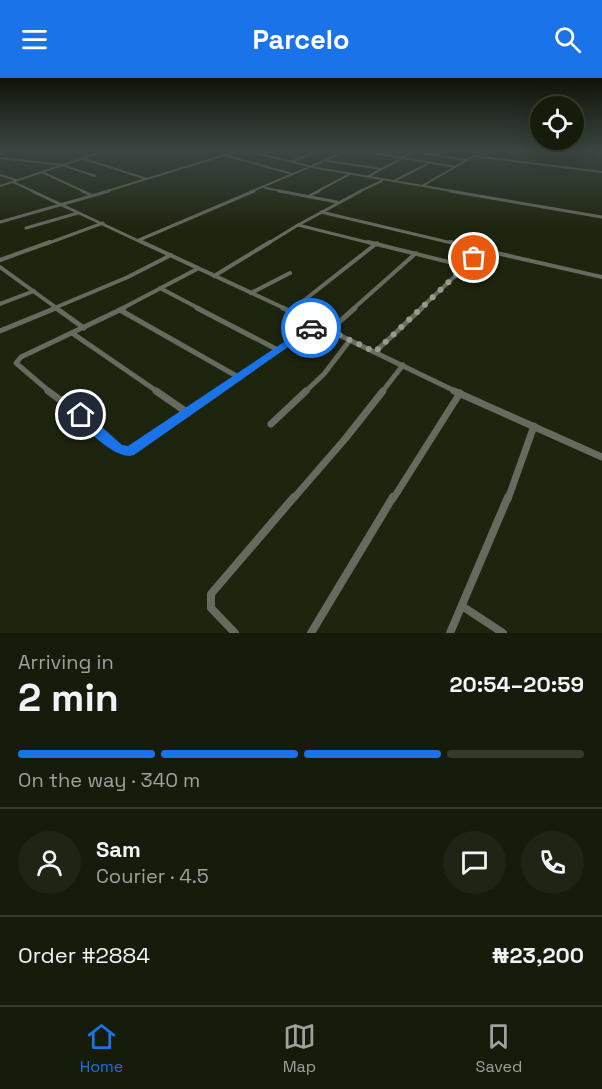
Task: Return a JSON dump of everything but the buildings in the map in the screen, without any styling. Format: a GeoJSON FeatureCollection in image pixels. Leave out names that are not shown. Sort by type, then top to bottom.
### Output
{"type":"FeatureCollection","features":[{"type":"Feature","properties":{"kind":"street"},"geometry":{"type":"LineString","coordinates":[[5,177],[60,205],[291,311],[504,415],[602,457]]}},
{"type":"Feature","properties":{"kind":"street"},"geometry":{"type":"LineString","coordinates":[[0,186],[27,177]]}},
{"type":"Feature","properties":{"kind":"street"},"geometry":{"type":"LineString","coordinates":[[52,177],[91,195]]}},
{"type":"Feature","properties":{"kind":"street"},"geometry":{"type":"LineString","coordinates":[[141,177],[148,179]]}},
{"type":"Feature","properties":{"kind":"street"},"geometry":{"type":"LineString","coordinates":[[0,222],[155,177]]}},
{"type":"Feature","properties":{"kind":"street"},"geometry":{"type":"LineString","coordinates":[[139,240],[287,177]]}},
{"type":"Feature","properties":{"kind":"street"},"geometry":{"type":"LineString","coordinates":[[309,196],[345,177]]}},
{"type":"Feature","properties":{"kind":"street"},"geometry":{"type":"LineString","coordinates":[[371,177],[602,217]]}},
{"type":"Feature","properties":{"kind":"street"},"geometry":{"type":"LineString","coordinates":[[393,181],[401,177]]}},
{"type":"Feature","properties":{"kind":"street"},"geometry":{"type":"LineString","coordinates":[[422,186],[438,177]]}},
{"type":"Feature","properties":{"kind":"street"},"geometry":{"type":"LineString","coordinates":[[214,276],[337,202],[385,180]]}},
{"type":"Feature","properties":{"kind":"street"},"geometry":{"type":"LineString","coordinates":[[263,187],[337,202]]}},
{"type":"Feature","properties":{"kind":"street"},"geometry":{"type":"LineString","coordinates":[[320,212],[602,277]]}},
{"type":"Feature","properties":{"kind":"street"},"geometry":{"type":"LineString","coordinates":[[26,228],[78,213]]}},
{"type":"Feature","properties":{"kind":"street"},"geometry":{"type":"LineString","coordinates":[[0,260],[103,223]]}},
{"type":"Feature","properties":{"kind":"street"},"geometry":{"type":"LineString","coordinates":[[298,225],[465,266]]}},
{"type":"Feature","properties":{"kind":"street"},"geometry":{"type":"LineString","coordinates":[[291,311],[377,243]]}},
{"type":"Feature","properties":{"kind":"street"},"geometry":{"type":"LineString","coordinates":[[375,352],[483,250]]}},
{"type":"Feature","properties":{"kind":"street"},"geometry":{"type":"LineString","coordinates":[[330,330],[416,253]]}},
{"type":"Feature","properties":{"kind":"street"},"geometry":{"type":"LineString","coordinates":[[0,331],[128,277],[171,255]]}},
{"type":"Feature","properties":{"kind":"street"},"geometry":{"type":"LineString","coordinates":[[0,267],[84,328]]}},
{"type":"Feature","properties":{"kind":"street"},"geometry":{"type":"LineString","coordinates":[[197,269],[120,310],[21,357],[16,363],[43,387],[81,415],[122,452],[134,450],[317,324]]}},
{"type":"Feature","properties":{"kind":"street"},"geometry":{"type":"LineString","coordinates":[[251,293],[290,273]]}},
{"type":"Feature","properties":{"kind":"street"},"geometry":{"type":"LineString","coordinates":[[160,288],[278,350]]}},
{"type":"Feature","properties":{"kind":"street"},"geometry":{"type":"LineString","coordinates":[[0,304],[34,291]]}},
{"type":"Feature","properties":{"kind":"street"},"geometry":{"type":"LineString","coordinates":[[120,310],[240,378]]}},
{"type":"Feature","properties":{"kind":"street"},"geometry":{"type":"LineString","coordinates":[[72,333],[188,413]]}},
{"type":"Feature","properties":{"kind":"street"},"geometry":{"type":"LineString","coordinates":[[271,424],[324,374],[350,340]]}},
{"type":"Feature","properties":{"kind":"street"},"geometry":{"type":"LineString","coordinates":[[235,633],[211,608],[212,594],[216,586],[345,439],[403,365]]}},
{"type":"Feature","properties":{"kind":"street"},"geometry":{"type":"LineString","coordinates":[[311,633],[405,478],[460,393]]}},
{"type":"Feature","properties":{"kind":"street"},"geometry":{"type":"LineString","coordinates":[[450,633],[503,511],[534,426]]}},
{"type":"Feature","properties":{"kind":"street"},"geometry":{"type":"LineString","coordinates":[[462,606],[504,633]]}},
{"type":"Feature","properties":{"kind":"way so far"},"geometry":{"type":"LineString","coordinates":[[311,328],[317,324],[375,352],[474,258]]}},
{"type":"Feature","properties":{"kind":"route"},"geometry":{"type":"LineString","coordinates":[[81,415],[118,449],[122,452],[130,452],[311,328]]}}]}
